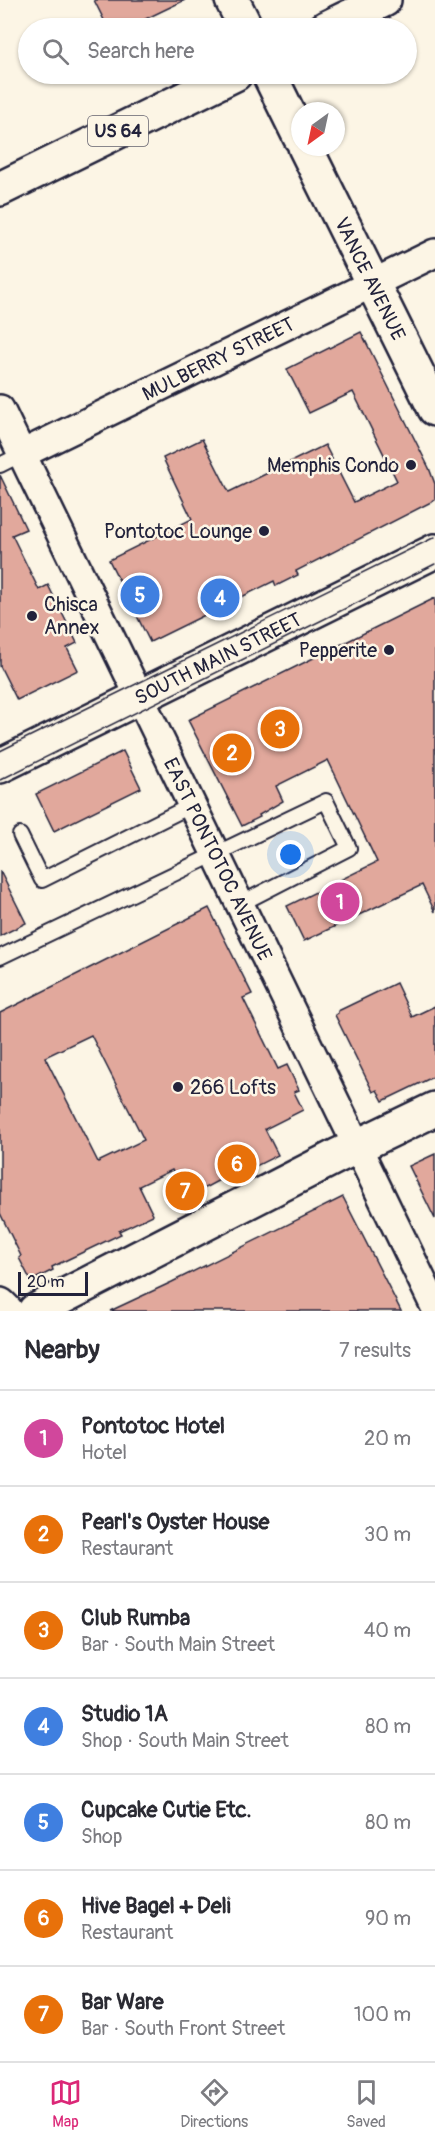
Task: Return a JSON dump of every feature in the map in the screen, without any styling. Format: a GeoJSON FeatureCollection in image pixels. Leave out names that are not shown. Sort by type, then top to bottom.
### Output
{"type":"FeatureCollection","features":[{"type":"Feature","properties":{"kind":"main road"},"geometry":{"type":"LineString","coordinates":[[232,0],[241,18]]}},
{"type":"Feature","properties":{"kind":"main road"},"geometry":{"type":"LineString","coordinates":[[347,18],[384,0]]}},
{"type":"Feature","properties":{"kind":"main road","name":"US 64"},"geometry":{"type":"LineString","coordinates":[[0,189],[215,84]]}},
{"type":"Feature","properties":{"kind":"main road"},"geometry":{"type":"LineString","coordinates":[[274,84],[291,119]]}},
{"type":"Feature","properties":{"kind":"main road","name":"VANCE AVENUE"},"geometry":{"type":"LineString","coordinates":[[310,156],[435,409]]}},
{"type":"Feature","properties":{"kind":"main road","name":"SOUTH MAIN STREET"},"geometry":{"type":"LineString","coordinates":[[0,765],[435,551]]}},
{"type":"Feature","properties":{"kind":"main road"},"geometry":{"type":"LineString","coordinates":[[35,1311],[357,1146],[435,1109]]}},
{"type":"Feature","properties":{"kind":"main road"},"geometry":{"type":"LineString","coordinates":[[0,1305],[6,1311]]}},
{"type":"Feature","properties":{"kind":"street","name":"MULBERRY STREET"},"geometry":{"type":"LineString","coordinates":[[11,460],[435,253]]}},
{"type":"Feature","properties":{"kind":"street","name":"EAST PONTOTOC AVENUE"},"geometry":{"type":"LineString","coordinates":[[0,409],[11,460],[140,697],[435,1307]]}},
{"type":"Feature","properties":{"kind":"lane"},"geometry":{"type":"LineString","coordinates":[[0,957],[326,801],[349,848],[240,904]]}},
{"type":"Feature","properties":{"kind":"lane"},"geometry":{"type":"LineString","coordinates":[[20,835],[42,880],[192,805]]}},
{"type":"Feature","properties":{"kind":"building"},"geometry":{"type":"Polygon","coordinates":[[[94,0],[185,0],[147,18],[103,18],[94,0]]]}},
{"type":"Feature","properties":{"kind":"building"},"geometry":{"type":"Polygon","coordinates":[[[361,332],[429,468],[435,484],[435,500],[296,571],[298,575],[276,586],[274,581],[150,642],[109,560],[192,519],[163,458],[202,439],[229,492],[325,445],[354,502],[397,481],[353,392],[309,413],[287,369],[361,332]]]}},
{"type":"Feature","properties":{"kind":"building","name":"Chisca Annex"},"geometry":{"type":"Polygon","coordinates":[[[0,475],[26,529],[12,535],[39,590],[48,585],[77,643],[67,648],[78,670],[17,700],[0,666],[0,475]]]}},
{"type":"Feature","properties":{"kind":"building"},"geometry":{"type":"Polygon","coordinates":[[[435,598],[435,912],[422,885],[304,941],[287,906],[377,862],[328,760],[276,786],[283,801],[242,826],[188,720],[435,598]]]}},
{"type":"Feature","properties":{"kind":"building"},"geometry":{"type":"Polygon","coordinates":[[[123,751],[141,788],[54,831],[36,794],[123,751]]]}},
{"type":"Feature","properties":{"kind":"building"},"geometry":{"type":"Polygon","coordinates":[[[0,871],[26,923],[0,936],[0,871]]]}},
{"type":"Feature","properties":{"kind":"building","name":"266 Lofts"},"geometry":{"type":"Polygon","coordinates":[[[209,908],[252,994],[243,998],[278,1069],[287,1065],[299,1090],[294,1092],[303,1110],[265,1129],[278,1155],[240,1174],[238,1170],[186,1198],[172,1170],[139,1186],[153,1215],[119,1231],[121,1234],[52,1267],[53,1270],[31,1281],[0,1213],[0,1013],[209,908]],[[91,1035],[45,1057],[98,1162],[144,1140],[91,1035]]]}},
{"type":"Feature","properties":{"kind":"building"},"geometry":{"type":"Polygon","coordinates":[[[396,983],[412,1017],[435,1006],[435,1076],[383,1101],[377,1090],[373,1092],[335,1015],[338,1011],[396,983]]]}},
{"type":"Feature","properties":{"kind":"building"},"geometry":{"type":"Polygon","coordinates":[[[435,1154],[435,1219],[409,1166],[435,1154]]]}},
{"type":"Feature","properties":{"kind":"building"},"geometry":{"type":"Polygon","coordinates":[[[343,1197],[401,1311],[110,1311],[172,1282],[343,1197]]]}},
{"type":"Feature","properties":{"kind":"tram line"},"geometry":{"type":"LineString","coordinates":[[0,751],[435,537]]}},
{"type":"Feature","properties":{"kind":"tram line"},"geometry":{"type":"LineString","coordinates":[[0,780],[435,564]]}},
{"type":"Feature","properties":{"kind":"place","name":"Memphis Condo"},"geometry":{"type":"Point","coordinates":[411,465]}},
{"type":"Feature","properties":{"kind":"place","name":"Pontotoc Lounge"},"geometry":{"type":"Point","coordinates":[264,531]}},
{"type":"Feature","properties":{"kind":"place","name":"Cupcake Cutie Etc."},"geometry":{"type":"Point","coordinates":[140,595]}},
{"type":"Feature","properties":{"kind":"place","name":"Studio 1A"},"geometry":{"type":"Point","coordinates":[220,598]}},
{"type":"Feature","properties":{"kind":"place","name":"Chisca Annex"},"geometry":{"type":"Point","coordinates":[32,616]}},
{"type":"Feature","properties":{"kind":"place","name":"Pepperite"},"geometry":{"type":"Point","coordinates":[389,650]}},
{"type":"Feature","properties":{"kind":"place","name":"Club Rumba"},"geometry":{"type":"Point","coordinates":[280,729]}},
{"type":"Feature","properties":{"kind":"place","name":"Pearl's Oyster House"},"geometry":{"type":"Point","coordinates":[232,753]}},
{"type":"Feature","properties":{"kind":"place","name":"Pontotoc Hotel"},"geometry":{"type":"Point","coordinates":[340,902]}},
{"type":"Feature","properties":{"kind":"place","name":"266 Lofts"},"geometry":{"type":"Point","coordinates":[178,1087]}},
{"type":"Feature","properties":{"kind":"place","name":"Hive Bagel + Deli"},"geometry":{"type":"Point","coordinates":[237,1164]}},
{"type":"Feature","properties":{"kind":"place","name":"Bar Ware"},"geometry":{"type":"Point","coordinates":[185,1191]}}]}
